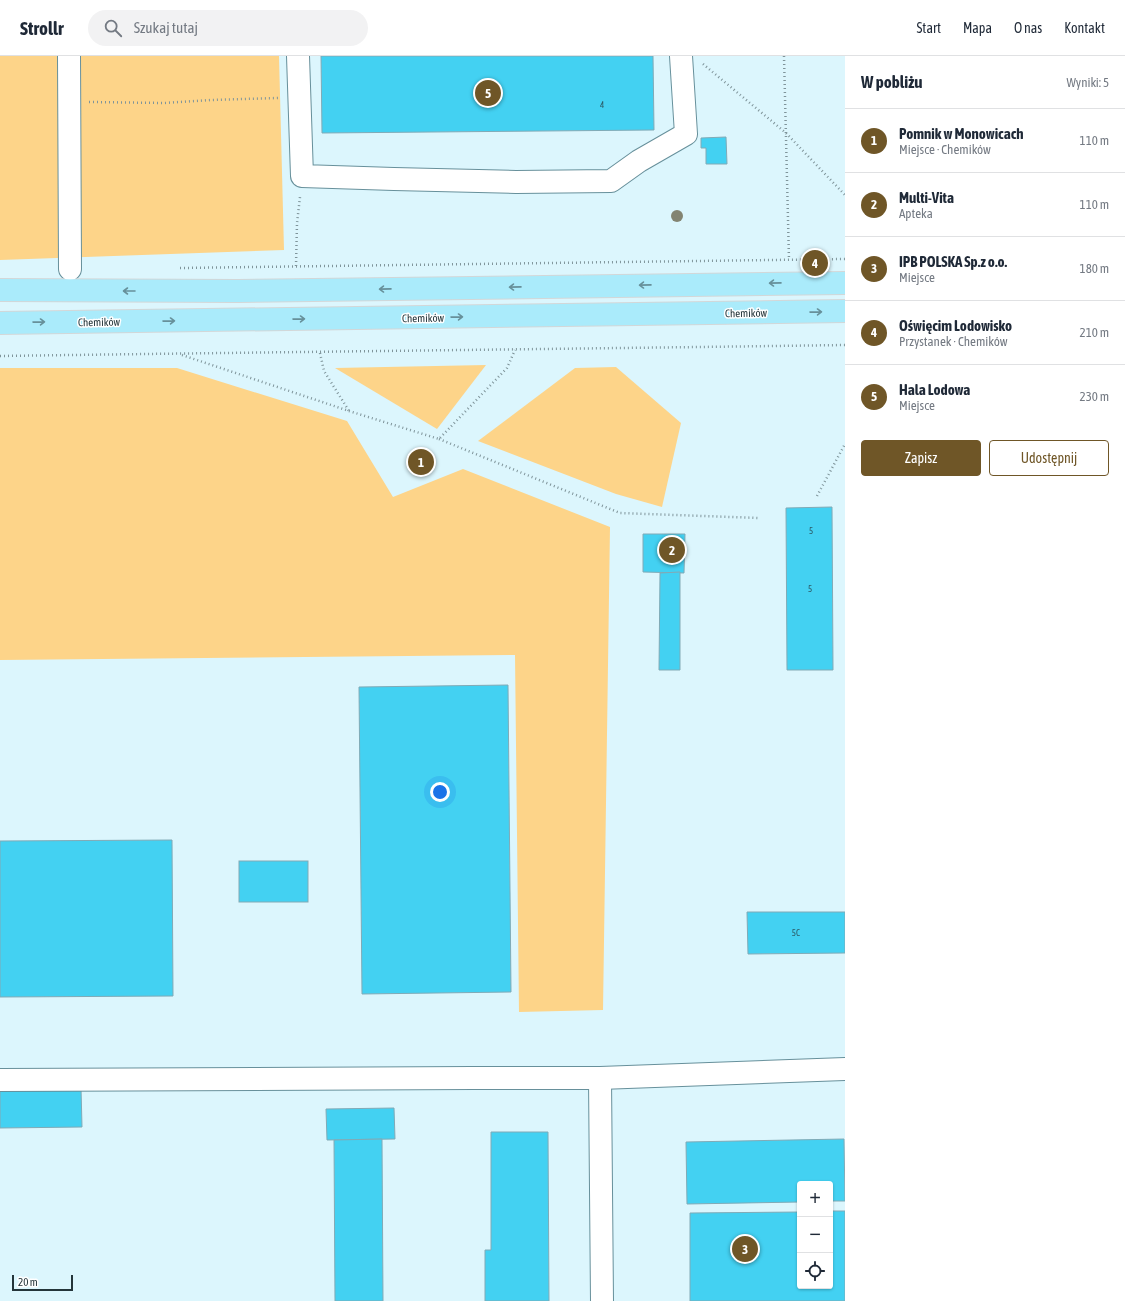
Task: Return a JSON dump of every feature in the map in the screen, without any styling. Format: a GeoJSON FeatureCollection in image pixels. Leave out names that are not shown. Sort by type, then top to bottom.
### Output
{"type":"FeatureCollection","features":[{"type":"Feature","properties":{"kind":"main road"},"geometry":{"type":"LineString","coordinates":[[0,290],[238,291],[845,283]]}},
{"type":"Feature","properties":{"kind":"main road","name":"Chemików"},"geometry":{"type":"LineString","coordinates":[[0,323],[845,311]]}},
{"type":"Feature","properties":{"kind":"lane"},"geometry":{"type":"LineString","coordinates":[[69,56],[70,269]]}},
{"type":"Feature","properties":{"kind":"lane"},"geometry":{"type":"LineString","coordinates":[[298,56],[302,176],[516,182],[611,181],[639,161],[686,134],[690,58]]}},
{"type":"Feature","properties":{"kind":"lane"},"geometry":{"type":"LineString","coordinates":[[0,1080],[600,1078],[845,1070]]}},
{"type":"Feature","properties":{"kind":"lane"},"geometry":{"type":"LineString","coordinates":[[600,1078],[602,1301]]}},
{"type":"Feature","properties":{"kind":"path"},"geometry":{"type":"LineString","coordinates":[[784,56],[789,260]]}},
{"type":"Feature","properties":{"kind":"path"},"geometry":{"type":"LineString","coordinates":[[690,58],[786,133],[845,195]]}},
{"type":"Feature","properties":{"kind":"path"},"geometry":{"type":"LineString","coordinates":[[69,101],[164,103],[211,100],[300,98]]}},
{"type":"Feature","properties":{"kind":"path"},"geometry":{"type":"LineString","coordinates":[[296,266],[297,223],[302,176]]}},
{"type":"Feature","properties":{"kind":"path"},"geometry":{"type":"LineString","coordinates":[[179,268],[845,259]]}},
{"type":"Feature","properties":{"kind":"path"},"geometry":{"type":"LineString","coordinates":[[0,356],[845,345]]}},
{"type":"Feature","properties":{"kind":"path"},"geometry":{"type":"LineString","coordinates":[[439,439],[507,368],[515,350]]}},
{"type":"Feature","properties":{"kind":"path"},"geometry":{"type":"LineString","coordinates":[[320,353],[324,371],[349,411]]}},
{"type":"Feature","properties":{"kind":"path"},"geometry":{"type":"LineString","coordinates":[[179,354],[349,411],[439,439],[620,513],[759,518]]}},
{"type":"Feature","properties":{"kind":"path"},"geometry":{"type":"LineString","coordinates":[[817,496],[845,444]]}},
{"type":"Feature","properties":{"kind":"shaded area"},"geometry":{"type":"Polygon","coordinates":[[[0,56],[279,56],[284,250],[0,260],[0,56]]]}},
{"type":"Feature","properties":{"kind":"shaded area"},"geometry":{"type":"Polygon","coordinates":[[[486,365],[437,429],[335,368],[486,365]]]}},
{"type":"Feature","properties":{"kind":"shaded area"},"geometry":{"type":"Polygon","coordinates":[[[616,367],[681,423],[662,507],[616,494],[478,441],[575,368],[616,367]]]}},
{"type":"Feature","properties":{"kind":"shaded area"},"geometry":{"type":"Polygon","coordinates":[[[0,368],[177,368],[347,421],[393,497],[463,469],[610,527],[603,1010],[519,1012],[515,655],[0,660],[0,368]]]}},
{"type":"Feature","properties":{"kind":"building"},"geometry":{"type":"Polygon","coordinates":[[[321,56],[653,56],[654,130],[322,133],[321,56]]]}},
{"type":"Feature","properties":{"kind":"building"},"geometry":{"type":"Polygon","coordinates":[[[726,137],[727,164],[706,164],[706,148],[701,148],[701,138],[726,137]]]}},
{"type":"Feature","properties":{"kind":"building"},"geometry":{"type":"Polygon","coordinates":[[[832,507],[833,670],[787,670],[786,508],[832,507]]]}},
{"type":"Feature","properties":{"kind":"building"},"geometry":{"type":"Polygon","coordinates":[[[643,534],[685,534],[684,573],[643,572],[643,534]]]}},
{"type":"Feature","properties":{"kind":"building"},"geometry":{"type":"Polygon","coordinates":[[[680,572],[680,670],[659,670],[660,573],[680,572]]]}},
{"type":"Feature","properties":{"kind":"building"},"geometry":{"type":"Polygon","coordinates":[[[508,685],[511,992],[362,994],[359,687],[508,685]]]}},
{"type":"Feature","properties":{"kind":"building"},"geometry":{"type":"Polygon","coordinates":[[[172,840],[173,996],[0,997],[0,841],[172,840]]]}},
{"type":"Feature","properties":{"kind":"building"},"geometry":{"type":"Polygon","coordinates":[[[239,861],[308,861],[308,902],[239,902],[239,861]]]}},
{"type":"Feature","properties":{"kind":"building"},"geometry":{"type":"Polygon","coordinates":[[[747,912],[845,912],[845,953],[748,954],[747,912]]]}},
{"type":"Feature","properties":{"kind":"building"},"geometry":{"type":"Polygon","coordinates":[[[0,1088],[81,1088],[82,1127],[0,1128],[0,1088]]]}},
{"type":"Feature","properties":{"kind":"building"},"geometry":{"type":"Polygon","coordinates":[[[394,1108],[395,1139],[327,1140],[326,1109],[394,1108]]]}},
{"type":"Feature","properties":{"kind":"building"},"geometry":{"type":"Polygon","coordinates":[[[491,1132],[548,1132],[549,1301],[485,1301],[485,1250],[491,1250],[491,1132]]]}},
{"type":"Feature","properties":{"kind":"building"},"geometry":{"type":"Polygon","coordinates":[[[382,1139],[383,1301],[335,1301],[334,1140],[382,1139]]]}},
{"type":"Feature","properties":{"kind":"building"},"geometry":{"type":"Polygon","coordinates":[[[844,1139],[845,1201],[833,1201],[833,1181],[797,1181],[797,1202],[687,1204],[686,1142],[844,1139]]]}},
{"type":"Feature","properties":{"kind":"building"},"geometry":{"type":"Polygon","coordinates":[[[833,1211],[845,1211],[845,1301],[690,1301],[690,1213],[797,1212],[797,1289],[833,1289],[833,1211]]]}},
{"type":"Feature","properties":{"kind":"place","name":"Hala Lodowa"},"geometry":{"type":"Point","coordinates":[488,93]}},
{"type":"Feature","properties":{"kind":"place","name":"Oświęcim Lodowisko"},"geometry":{"type":"Point","coordinates":[815,263]}},
{"type":"Feature","properties":{"kind":"place","name":"Pomnik w Monowicach"},"geometry":{"type":"Point","coordinates":[421,462]}},
{"type":"Feature","properties":{"kind":"place","name":"Multi-Vita"},"geometry":{"type":"Point","coordinates":[672,550]}},
{"type":"Feature","properties":{"kind":"place","name":"IPB POLSKA Sp.z o.o."},"geometry":{"type":"Point","coordinates":[745,1249]}}]}
